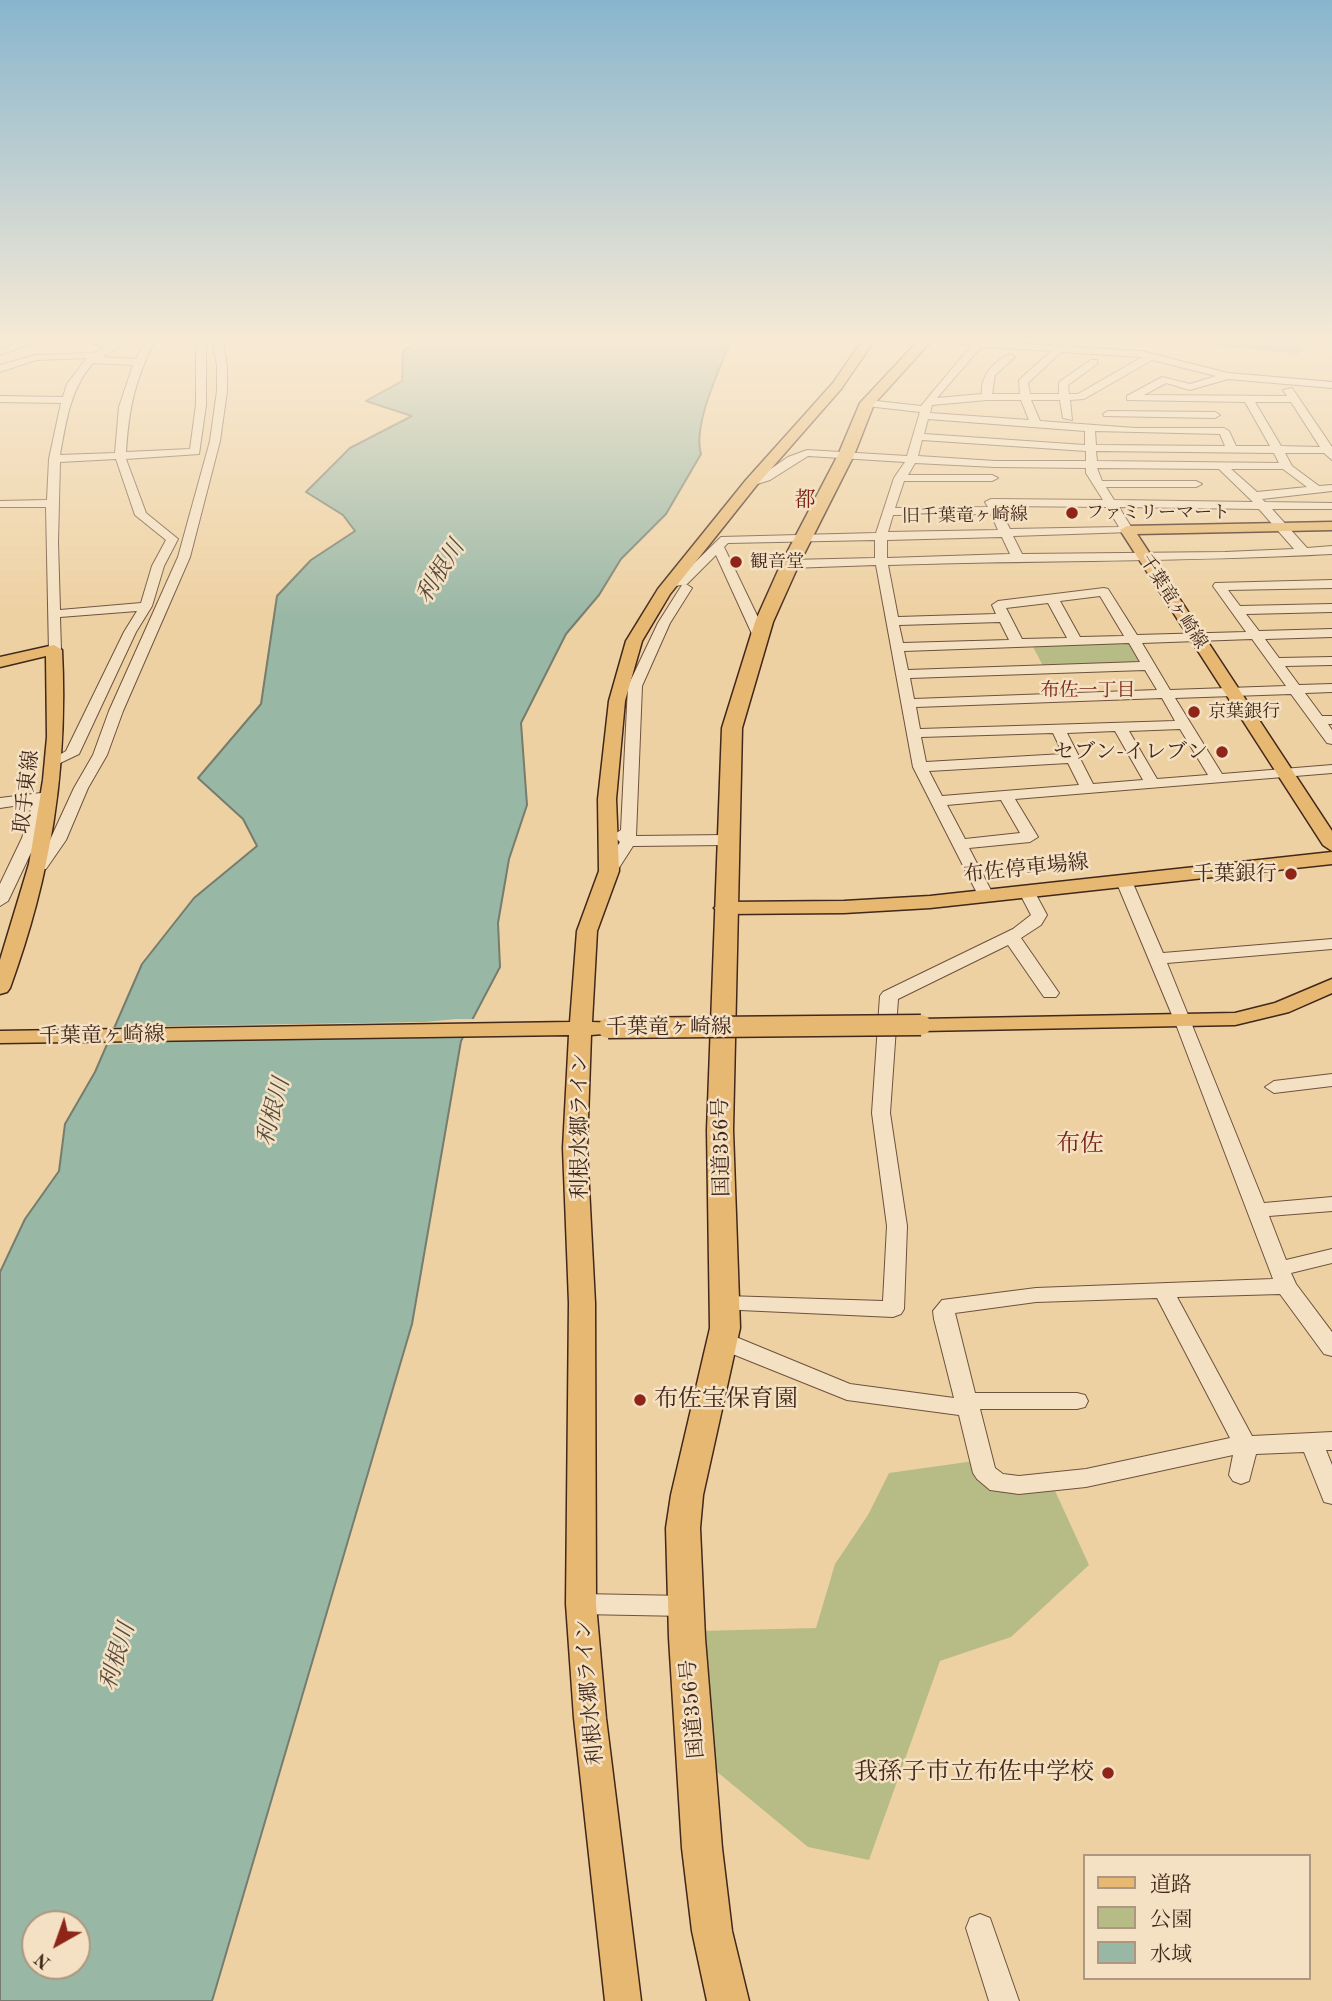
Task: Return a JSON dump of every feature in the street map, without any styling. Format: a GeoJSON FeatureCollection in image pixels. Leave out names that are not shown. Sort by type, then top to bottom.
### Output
{"type":"FeatureCollection","features":[{"type":"Feature","properties":{"kind":"highway","name":"国道356号"},"geometry":{"type":"LineString","coordinates":[[728,2001],[712,1931],[704,1862],[685,1606],[683,1528],[687,1495],[723,1341],[726,1304],[720,1130],[724,908],[732,728],[759,634],[790,564],[856,431]]}},
{"type":"Feature","properties":{"kind":"main road","name":"利根水郷ライン"},"geometry":{"type":"LineString","coordinates":[[623,2001],[590,1717],[582,1604],[581,1290],[575,1148],[587,931],[609,871],[608,775],[622,677],[634,641],[668,586],[717,523],[797,431]]}},
{"type":"Feature","properties":{"kind":"main road","name":"千葉竜ヶ崎線"},"geometry":{"type":"LineString","coordinates":[[1126,530],[1332,526]]}},
{"type":"Feature","properties":{"kind":"main road","name":"千葉竜ヶ崎線"},"geometry":{"type":"LineString","coordinates":[[1126,530],[1332,845]]}},
{"type":"Feature","properties":{"kind":"main road","name":"取手東線"},"geometry":{"type":"LineString","coordinates":[[0,988],[24,925],[46,835],[49,797],[56,761],[54,650]]}},
{"type":"Feature","properties":{"kind":"main road"},"geometry":{"type":"LineString","coordinates":[[0,662],[54,650]]}},
{"type":"Feature","properties":{"kind":"main road","name":"布佐停車場線"},"geometry":{"type":"LineString","coordinates":[[724,908],[856,907],[1027,892],[1332,858]]}},
{"type":"Feature","properties":{"kind":"main road","name":"千葉竜ヶ崎線"},"geometry":{"type":"LineString","coordinates":[[4,1037],[583,1027],[921,1026],[1184,1021],[1265,1013],[1299,1002],[1332,985]]}},
{"type":"Feature","properties":{"kind":"street"},"geometry":{"type":"LineString","coordinates":[[54,650],[52,503],[54,459],[59,431]]}},
{"type":"Feature","properties":{"kind":"street"},"geometry":{"type":"LineString","coordinates":[[56,761],[72,754],[130,632],[146,606],[158,566],[173,539],[141,514],[120,456],[122,431]]}},
{"type":"Feature","properties":{"kind":"street"},"geometry":{"type":"LineString","coordinates":[[195,452],[198,431]]}},
{"type":"Feature","properties":{"kind":"street"},"geometry":{"type":"LineString","coordinates":[[40,866],[58,840],[81,788],[100,755],[116,711],[184,556],[221,431]]}},
{"type":"Feature","properties":{"kind":"street"},"geometry":{"type":"LineString","coordinates":[[920,431],[911,461],[900,478],[888,512],[881,536],[881,562],[920,767],[986,896]]}},
{"type":"Feature","properties":{"kind":"street"},"geometry":{"type":"LineString","coordinates":[[995,464],[998,431]]}},
{"type":"Feature","properties":{"kind":"street"},"geometry":{"type":"LineString","coordinates":[[1090,431],[1090,466],[1126,530]]}},
{"type":"Feature","properties":{"kind":"street"},"geometry":{"type":"LineString","coordinates":[[1224,431],[1232,449]]}},
{"type":"Feature","properties":{"kind":"street"},"geometry":{"type":"LineString","coordinates":[[1268,431],[1287,466],[1317,489]]}},
{"type":"Feature","properties":{"kind":"street"},"geometry":{"type":"LineString","coordinates":[[1316,431],[1330,452]]}},
{"type":"Feature","properties":{"kind":"street"},"geometry":{"type":"LineString","coordinates":[[918,437],[1089,448],[1330,452]]}},
{"type":"Feature","properties":{"kind":"street"},"geometry":{"type":"LineString","coordinates":[[54,459],[195,452],[221,438]]}},
{"type":"Feature","properties":{"kind":"street"},"geometry":{"type":"LineString","coordinates":[[751,483],[765,479],[798,455],[846,455],[995,464],[1287,466]]}},
{"type":"Feature","properties":{"kind":"street"},"geometry":{"type":"LineString","coordinates":[[961,478],[963,463]]}},
{"type":"Feature","properties":{"kind":"street"},"geometry":{"type":"LineString","coordinates":[[1177,466],[1216,504]]}},
{"type":"Feature","properties":{"kind":"street"},"geometry":{"type":"LineString","coordinates":[[1222,466],[1254,496],[1303,551]]}},
{"type":"Feature","properties":{"kind":"street"},"geometry":{"type":"LineString","coordinates":[[900,478],[992,478]]}},
{"type":"Feature","properties":{"kind":"street"},"geometry":{"type":"LineString","coordinates":[[1098,484],[1196,484]]}},
{"type":"Feature","properties":{"kind":"street"},"geometry":{"type":"LineString","coordinates":[[1254,496],[1332,488]]}},
{"type":"Feature","properties":{"kind":"street"},"geometry":{"type":"LineString","coordinates":[[1018,558],[991,502],[1110,501],[1332,506]]}},
{"type":"Feature","properties":{"kind":"street"},"geometry":{"type":"LineString","coordinates":[[0,503],[52,503]]}},
{"type":"Feature","properties":{"kind":"street"},"geometry":{"type":"LineString","coordinates":[[888,512],[995,510]]}},
{"type":"Feature","properties":{"kind":"street"},"geometry":{"type":"LineString","coordinates":[[717,523],[721,543],[759,634]]}},
{"type":"Feature","properties":{"kind":"street","name":"旧千葉竜ヶ崎線"},"geometry":{"type":"LineString","coordinates":[[721,543],[805,537],[1126,530]]}},
{"type":"Feature","properties":{"kind":"street"},"geometry":{"type":"LineString","coordinates":[[668,586],[683,582],[721,543]]}},
{"type":"Feature","properties":{"kind":"street"},"geometry":{"type":"LineString","coordinates":[[790,564],[1143,555],[1225,556],[1332,550]]}},
{"type":"Feature","properties":{"kind":"street"},"geometry":{"type":"LineString","coordinates":[[1332,584],[1219,586],[1296,690],[1325,720],[1332,740]]}},
{"type":"Feature","properties":{"kind":"street"},"geometry":{"type":"LineString","coordinates":[[609,871],[628,841],[635,686],[664,623],[686,588]]}},
{"type":"Feature","properties":{"kind":"street"},"geometry":{"type":"LineString","coordinates":[[1041,669],[1004,618],[998,605],[1104,592],[1217,778]]}},
{"type":"Feature","properties":{"kind":"street"},"geometry":{"type":"LineString","coordinates":[[1052,598],[1076,642]]}},
{"type":"Feature","properties":{"kind":"street"},"geometry":{"type":"LineString","coordinates":[[55,614],[146,606]]}},
{"type":"Feature","properties":{"kind":"street"},"geometry":{"type":"LineString","coordinates":[[1236,610],[1332,608]]}},
{"type":"Feature","properties":{"kind":"street"},"geometry":{"type":"LineString","coordinates":[[893,621],[1004,618]]}},
{"type":"Feature","properties":{"kind":"street"},"geometry":{"type":"LineString","coordinates":[[899,647],[1332,633]]}},
{"type":"Feature","properties":{"kind":"street"},"geometry":{"type":"LineString","coordinates":[[1277,662],[1332,661]]}},
{"type":"Feature","properties":{"kind":"street"},"geometry":{"type":"LineString","coordinates":[[902,674],[1149,666]]}},
{"type":"Feature","properties":{"kind":"street"},"geometry":{"type":"LineString","coordinates":[[907,703],[1332,688]]}},
{"type":"Feature","properties":{"kind":"street"},"geometry":{"type":"LineString","coordinates":[[914,733],[1183,725]]}},
{"type":"Feature","properties":{"kind":"street"},"geometry":{"type":"LineString","coordinates":[[1120,727],[1152,783]]}},
{"type":"Feature","properties":{"kind":"street"},"geometry":{"type":"LineString","coordinates":[[1058,729],[1088,789]]}},
{"type":"Feature","properties":{"kind":"street"},"geometry":{"type":"LineString","coordinates":[[920,767],[1073,758]]}},
{"type":"Feature","properties":{"kind":"street"},"geometry":{"type":"LineString","coordinates":[[938,801],[1332,769]]}},
{"type":"Feature","properties":{"kind":"street"},"geometry":{"type":"LineString","coordinates":[[960,844],[1030,837],[1004,795]]}},
{"type":"Feature","properties":{"kind":"street"},"geometry":{"type":"LineString","coordinates":[[0,803],[49,797]]}},
{"type":"Feature","properties":{"kind":"street"},"geometry":{"type":"LineString","coordinates":[[0,901],[30,838],[41,802],[49,797]]}},
{"type":"Feature","properties":{"kind":"street"},"geometry":{"type":"LineString","coordinates":[[607,823],[628,841],[727,840]]}},
{"type":"Feature","properties":{"kind":"street"},"geometry":{"type":"LineString","coordinates":[[1124,881],[1184,1021],[1283,1278],[1332,1348]]}},
{"type":"Feature","properties":{"kind":"street"},"geometry":{"type":"LineString","coordinates":[[726,1304],[893,1309],[897,1226],[881,1113],[889,996],[1011,936],[1035,921],[1039,915],[1027,892]]}},
{"type":"Feature","properties":{"kind":"street"},"geometry":{"type":"LineString","coordinates":[[1011,936],[1051,993]]}},
{"type":"Feature","properties":{"kind":"street"},"geometry":{"type":"LineString","coordinates":[[1156,959],[1332,944]]}},
{"type":"Feature","properties":{"kind":"street"},"geometry":{"type":"LineString","coordinates":[[1274,1087],[1332,1080]]}},
{"type":"Feature","properties":{"kind":"street"},"geometry":{"type":"LineString","coordinates":[[1255,1210],[1332,1204]]}},
{"type":"Feature","properties":{"kind":"street"},"geometry":{"type":"LineString","coordinates":[[1332,1256],[1283,1278],[1163,1290],[1036,1295],[950,1305],[944,1311],[985,1473],[998,1483],[1019,1485],[1086,1478],[1245,1446],[1322,1442],[1332,1495]]}},
{"type":"Feature","properties":{"kind":"street"},"geometry":{"type":"LineString","coordinates":[[1163,1290],[1245,1446],[1241,1475]]}},
{"type":"Feature","properties":{"kind":"street"},"geometry":{"type":"LineString","coordinates":[[723,1341],[847,1392],[967,1404],[1077,1401]]}},
{"type":"Feature","properties":{"kind":"street"},"geometry":{"type":"LineString","coordinates":[[582,1604],[685,1606]]}},
{"type":"Feature","properties":{"kind":"street"},"geometry":{"type":"LineString","coordinates":[[980,1928],[1004,2001]]}},
{"type":"Feature","properties":{"kind":"green space"},"geometry":{"type":"Polygon","coordinates":[[[1130,644],[1141,663],[1043,666],[1032,645],[1130,644]]]}},
{"type":"Feature","properties":{"kind":"green space"},"geometry":{"type":"Polygon","coordinates":[[[988,1459],[1004,1482],[1051,1482],[1089,1565],[1011,1637],[940,1661],[869,1860],[808,1847],[710,1766],[699,1631],[816,1628],[835,1564],[868,1515],[889,1473],[988,1459]]]}},
{"type":"Feature","properties":{"kind":"water","name":"利根川"},"geometry":{"type":"Polygon","coordinates":[[[382,431],[701,431],[701,454],[666,514],[621,559],[599,595],[566,634],[521,723],[527,805],[509,859],[498,923],[500,967],[461,1041],[412,1324],[212,2001],[0,2001],[0,1272],[25,1219],[59,1171],[65,1124],[95,1072],[142,964],[194,898],[257,846],[243,819],[198,778],[261,704],[277,596],[311,560],[355,531],[343,515],[306,492],[350,448],[382,431]]]}},
{"type":"Feature","properties":{"kind":"pier"},"geometry":{"type":"Polygon","coordinates":[[[477,1019],[468,1036],[275,1037],[103,1045],[111,1027],[425,1022],[477,1019]]]}},
{"type":"Feature","properties":{"kind":"place","name":"ファミリーマート"},"geometry":{"type":"Point","coordinates":[1072,513]}},
{"type":"Feature","properties":{"kind":"place","name":"観音堂"},"geometry":{"type":"Point","coordinates":[736,562]}},
{"type":"Feature","properties":{"kind":"place","name":"京葉銀行"},"geometry":{"type":"Point","coordinates":[1194,712]}},
{"type":"Feature","properties":{"kind":"place","name":"セブン-イレブン"},"geometry":{"type":"Point","coordinates":[1222,752]}},
{"type":"Feature","properties":{"kind":"place","name":"千葉銀行"},"geometry":{"type":"Point","coordinates":[1291,874]}},
{"type":"Feature","properties":{"kind":"place","name":"布佐宝保育園"},"geometry":{"type":"Point","coordinates":[640,1400]}},
{"type":"Feature","properties":{"kind":"place","name":"我孫子市立布佐中学校"},"geometry":{"type":"Point","coordinates":[1108,1773]}},
{"type":"Feature","properties":{"kind":"district","name":"都"},"geometry":{"type":"Point","coordinates":[805,500]}},
{"type":"Feature","properties":{"kind":"district","name":"布佐一丁目"},"geometry":{"type":"Point","coordinates":[1088,691]}},
{"type":"Feature","properties":{"kind":"district","name":"布佐"},"geometry":{"type":"Point","coordinates":[1080,1145]}}]}
